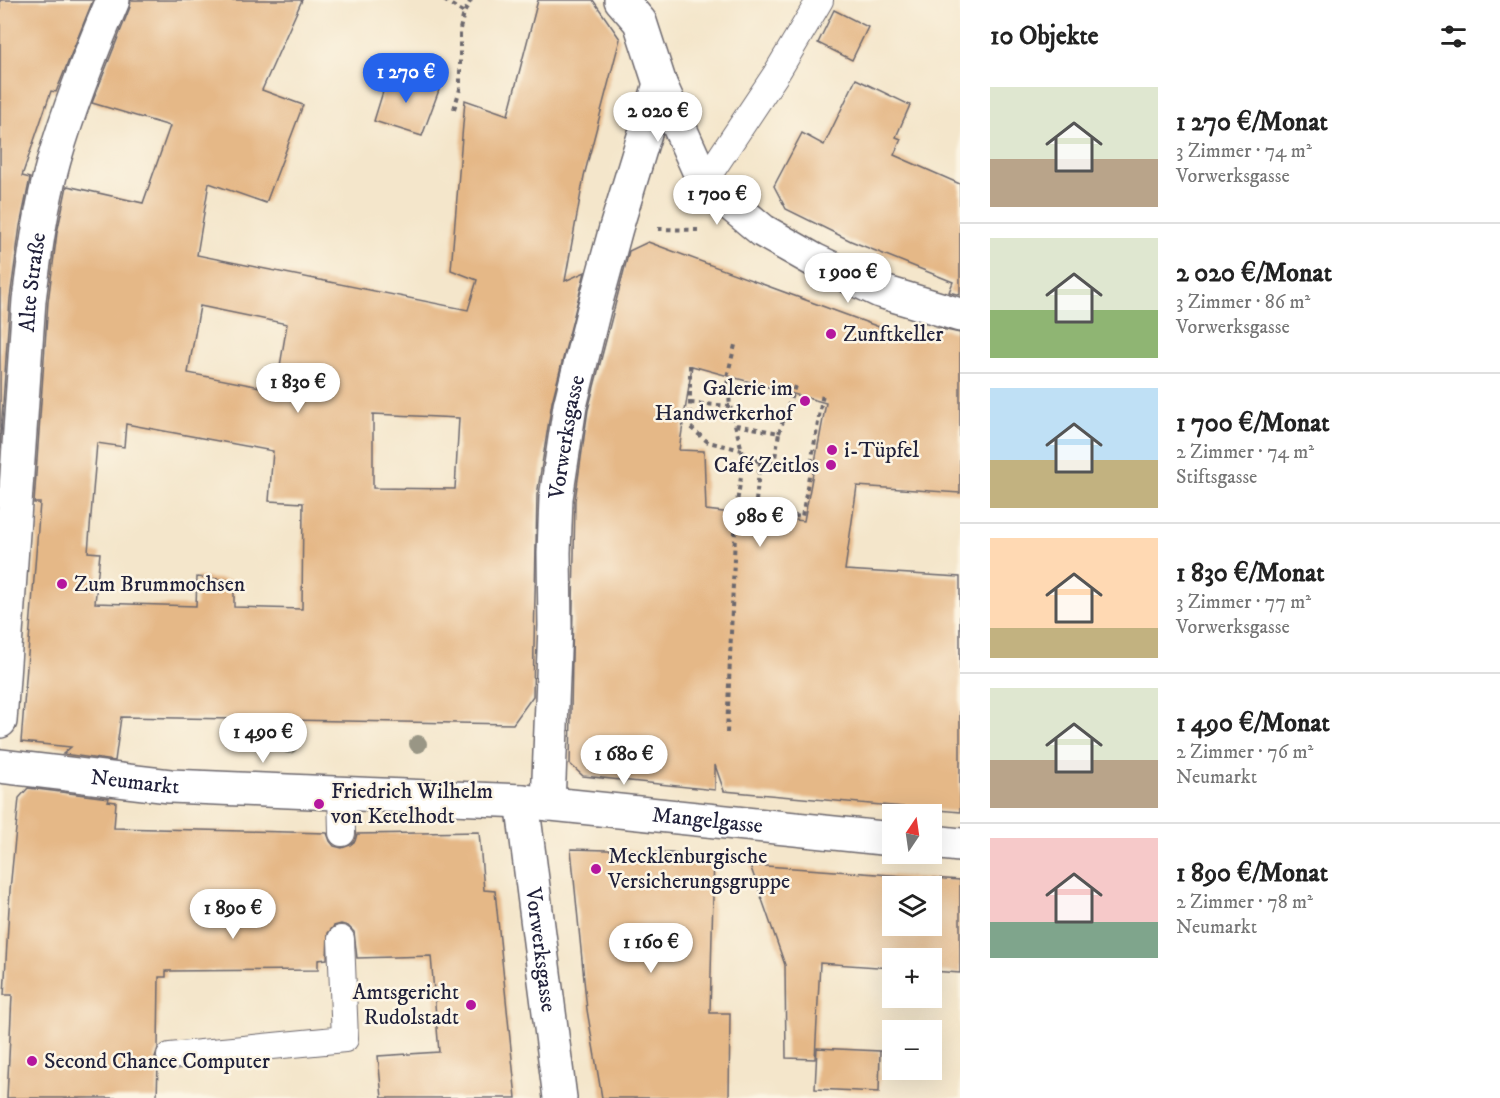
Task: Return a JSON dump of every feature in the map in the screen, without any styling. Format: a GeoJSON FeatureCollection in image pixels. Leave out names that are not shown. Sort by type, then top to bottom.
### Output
{"type":"FeatureCollection","features":[{"type":"Feature","properties":{"kind":"street","name":"Alte Straße"},"geometry":{"type":"LineString","coordinates":[[0,721],[9,466],[38,232],[54,161],[88,60],[113,0]]}},
{"type":"Feature","properties":{"kind":"street"},"geometry":{"type":"LineString","coordinates":[[621,0],[640,22],[660,84],[704,182],[763,231],[814,260],[880,291],[960,315]]}},
{"type":"Feature","properties":{"kind":"street","name":"Vorwerksgasse"},"geometry":{"type":"LineString","coordinates":[[560,1098],[535,803],[555,626],[556,498],[570,406],[594,309],[660,84]]}},
{"type":"Feature","properties":{"kind":"street","name":"Neumarkt"},"geometry":{"type":"LineString","coordinates":[[0,766],[170,786],[535,803]]}},
{"type":"Feature","properties":{"kind":"street","name":"Mangelgasse"},"geometry":{"type":"LineString","coordinates":[[535,803],[882,838]]}},
{"type":"Feature","properties":{"kind":"street"},"geometry":{"type":"LineString","coordinates":[[942,843],[960,845]]}},
{"type":"Feature","properties":{"kind":"lane"},"geometry":{"type":"LineString","coordinates":[[704,182],[776,74],[817,2]]}},
{"type":"Feature","properties":{"kind":"lane"},"geometry":{"type":"LineString","coordinates":[[341,793],[342,833]]}},
{"type":"Feature","properties":{"kind":"lane"},"geometry":{"type":"LineString","coordinates":[[170,1056],[345,1039],[341,939]]}},
{"type":"Feature","properties":{"kind":"path"},"geometry":{"type":"LineString","coordinates":[[444,0],[464,13]]}},
{"type":"Feature","properties":{"kind":"path"},"geometry":{"type":"LineString","coordinates":[[454,109],[460,89],[460,29],[464,13],[471,0]]}},
{"type":"Feature","properties":{"kind":"path"},"geometry":{"type":"LineString","coordinates":[[616,228],[763,231]]}},
{"type":"Feature","properties":{"kind":"path"},"geometry":{"type":"LineString","coordinates":[[727,733],[736,508],[744,458],[730,406],[727,377],[735,345]]}},
{"type":"Feature","properties":{"kind":"path"},"geometry":{"type":"LineString","coordinates":[[690,365],[690,427],[708,442],[742,450]]}},
{"type":"Feature","properties":{"kind":"path"},"geometry":{"type":"LineString","coordinates":[[744,458],[774,464],[779,433],[796,383]]}},
{"type":"Feature","properties":{"kind":"path"},"geometry":{"type":"LineString","coordinates":[[760,461],[755,512],[802,518],[823,393]]}},
{"type":"Feature","properties":{"kind":"path"},"geometry":{"type":"LineString","coordinates":[[690,403],[730,406]]}},
{"type":"Feature","properties":{"kind":"path"},"geometry":{"type":"LineString","coordinates":[[736,425],[779,433]]}},
{"type":"Feature","properties":{"kind":"path"},"geometry":{"type":"LineString","coordinates":[[736,508],[748,510],[747,528]]}},
{"type":"Feature","properties":{"kind":"building"},"geometry":{"type":"Polygon","coordinates":[[[0,0],[93,0],[56,92],[51,91],[22,176],[30,178],[20,226],[10,298],[0,448],[0,0]]]}},
{"type":"Feature","properties":{"kind":"building"},"geometry":{"type":"Polygon","coordinates":[[[131,0],[302,0],[262,90],[303,105],[266,203],[209,183],[197,255],[468,310],[477,280],[451,270],[465,100],[508,115],[538,0],[593,0],[620,39],[584,176],[565,281],[585,272],[552,402],[537,495],[533,696],[513,724],[121,717],[115,761],[63,754],[71,747],[21,742],[40,503],[34,503],[48,302],[57,233],[67,186],[143,203],[170,126],[92,103],[131,0]],[[200,306],[188,373],[276,390],[287,324],[200,306]],[[373,414],[373,488],[455,489],[459,418],[373,414]],[[126,424],[124,447],[97,443],[88,552],[100,553],[95,603],[196,606],[197,577],[230,580],[234,584],[234,607],[302,609],[303,503],[269,501],[273,451],[126,424]]]}},
{"type":"Feature","properties":{"kind":"building"},"geometry":{"type":"Polygon","coordinates":[[[834,10],[868,27],[852,60],[818,43],[834,10]]]}},
{"type":"Feature","properties":{"kind":"building"},"geometry":{"type":"Polygon","coordinates":[[[389,72],[439,90],[422,136],[374,121],[389,72]]]}},
{"type":"Feature","properties":{"kind":"building"},"geometry":{"type":"Polygon","coordinates":[[[856,79],[910,105],[896,137],[901,139],[894,155],[960,184],[960,295],[949,292],[953,282],[851,241],[786,209],[774,186],[802,133],[824,145],[856,79]]]}},
{"type":"Feature","properties":{"kind":"building"},"geometry":{"type":"Polygon","coordinates":[[[648,242],[890,331],[932,340],[937,328],[960,333],[960,493],[857,486],[845,570],[960,577],[960,812],[942,810],[942,804],[882,805],[724,791],[715,765],[715,790],[583,776],[570,764],[575,500],[588,410],[629,251],[648,242]],[[692,366],[679,450],[704,451],[706,510],[804,521],[826,403],[692,366]]]}},
{"type":"Feature","properties":{"kind":"building"},"geometry":{"type":"Polygon","coordinates":[[[28,788],[109,798],[108,801],[116,802],[114,828],[327,833],[334,846],[342,848],[355,841],[357,834],[479,832],[484,890],[495,891],[516,1098],[382,1098],[378,1056],[439,1052],[431,956],[357,958],[354,932],[348,926],[341,924],[334,926],[328,933],[327,959],[318,960],[318,970],[166,971],[166,977],[159,977],[158,1048],[155,1057],[158,1064],[157,1098],[7,1098],[12,995],[4,995],[10,890],[19,798],[28,788]]]}},
{"type":"Feature","properties":{"kind":"building"},"geometry":{"type":"Polygon","coordinates":[[[571,849],[714,856],[710,1013],[730,1013],[729,1098],[602,1098],[587,1010],[571,849]]]}},
{"type":"Feature","properties":{"kind":"building"},"geometry":{"type":"Polygon","coordinates":[[[750,865],[904,876],[882,876],[882,936],[942,936],[942,879],[960,880],[960,973],[942,972],[942,948],[882,948],[882,967],[820,963],[815,1059],[786,1058],[785,965],[750,865]]]}},
{"type":"Feature","properties":{"kind":"building"},"geometry":{"type":"Polygon","coordinates":[[[817,1048],[880,1051],[879,1092],[815,1089],[817,1048]]]}},
{"type":"Feature","properties":{"kind":"place","name":"Zunftkeller"},"geometry":{"type":"Point","coordinates":[831,334]}},
{"type":"Feature","properties":{"kind":"place","name":"Galerie im Handwerkerhof"},"geometry":{"type":"Point","coordinates":[805,401]}},
{"type":"Feature","properties":{"kind":"place","name":"i-Tüpfel"},"geometry":{"type":"Point","coordinates":[832,450]}},
{"type":"Feature","properties":{"kind":"place","name":"Café Zeitlos"},"geometry":{"type":"Point","coordinates":[831,465]}},
{"type":"Feature","properties":{"kind":"place","name":"Zum Brummochsen"},"geometry":{"type":"Point","coordinates":[62,584]}},
{"type":"Feature","properties":{"kind":"place","name":"Friedrich Wilhelm von Ketelhodt"},"geometry":{"type":"Point","coordinates":[319,804]}},
{"type":"Feature","properties":{"kind":"place","name":"Mecklenburgische Versicherungsgruppe"},"geometry":{"type":"Point","coordinates":[596,869]}},
{"type":"Feature","properties":{"kind":"place","name":"Amtsgericht Rudolstadt"},"geometry":{"type":"Point","coordinates":[471,1005]}},
{"type":"Feature","properties":{"kind":"place","name":"Second Chance Computer"},"geometry":{"type":"Point","coordinates":[32,1061]}}]}
